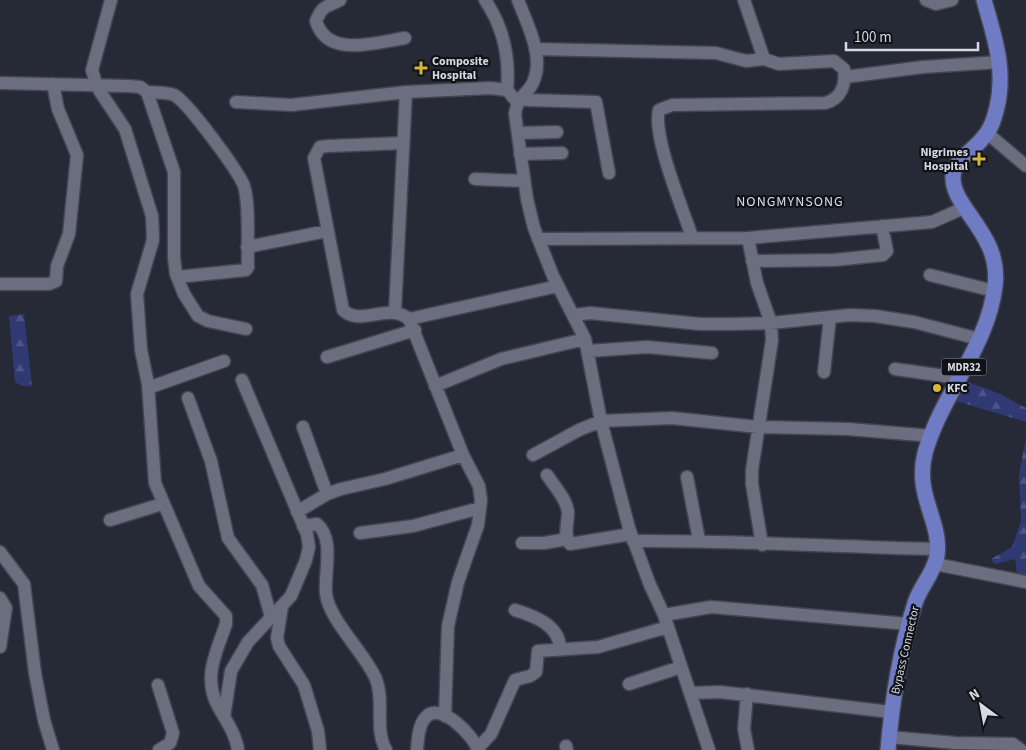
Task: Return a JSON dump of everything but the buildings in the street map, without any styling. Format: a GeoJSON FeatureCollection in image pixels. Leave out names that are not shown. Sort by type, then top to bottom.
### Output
{"type":"FeatureCollection","features":[{"type":"Feature","properties":{"kind":"main road","name":"MDR32"},"geometry":{"type":"LineString","coordinates":[[936,556],[922,486],[924,456],[959,378],[979,339],[994,292],[996,268],[992,250],[954,187],[954,170],[987,133],[998,101],[1001,80],[1000,62],[997,41],[984,0]]}},
{"type":"Feature","properties":{"kind":"main road","name":"Bypass Connector"},"geometry":{"type":"LineString","coordinates":[[888,743],[891,712],[909,624],[920,591],[936,556]]}},
{"type":"Feature","properties":{"kind":"street"},"geometry":{"type":"LineString","coordinates":[[111,0],[104,33],[92,70],[96,87],[125,129],[152,216],[153,240],[137,294],[141,350],[148,388],[155,483],[162,504],[199,586],[226,616],[226,624],[209,675],[217,705],[233,732],[238,750]]}},
{"type":"Feature","properties":{"kind":"street"},"geometry":{"type":"LineString","coordinates":[[340,0],[326,5],[316,22],[322,34],[335,42],[349,46],[405,38]]}},
{"type":"Feature","properties":{"kind":"street"},"geometry":{"type":"LineString","coordinates":[[485,0],[504,40],[509,66],[507,90]]}},
{"type":"Feature","properties":{"kind":"street"},"geometry":{"type":"LineString","coordinates":[[518,0],[535,49],[535,79],[519,100],[515,114],[524,181],[538,239],[586,345],[601,421],[632,538],[666,621],[709,750]]}},
{"type":"Feature","properties":{"kind":"street"},"geometry":{"type":"LineString","coordinates":[[744,0],[764,59]]}},
{"type":"Feature","properties":{"kind":"street"},"geometry":{"type":"LineString","coordinates":[[926,0],[936,4],[952,0]]}},
{"type":"Feature","properties":{"kind":"street"},"geometry":{"type":"LineString","coordinates":[[535,49],[716,53],[746,61],[764,59],[780,64],[834,61],[844,69],[845,77],[840,96],[834,101],[825,103],[672,105],[660,110],[657,119],[666,158],[692,237]]}},
{"type":"Feature","properties":{"kind":"street"},"geometry":{"type":"LineString","coordinates":[[845,77],[923,67],[1000,62]]}},
{"type":"Feature","properties":{"kind":"street"},"geometry":{"type":"LineString","coordinates":[[0,83],[134,87],[147,92],[167,94],[180,99],[197,118],[241,180],[245,191],[248,267],[241,272],[177,277]]}},
{"type":"Feature","properties":{"kind":"street"},"geometry":{"type":"LineString","coordinates":[[0,284],[49,284],[54,283],[57,278],[56,266],[68,234],[77,155],[58,109],[53,84]]}},
{"type":"Feature","properties":{"kind":"street"},"geometry":{"type":"LineString","coordinates":[[236,102],[291,105],[406,92],[490,88],[507,90],[519,100],[596,102],[609,173]]}},
{"type":"Feature","properties":{"kind":"street"},"geometry":{"type":"LineString","coordinates":[[147,92],[174,172],[174,258],[177,277],[184,294],[198,316],[208,321],[246,329]]}},
{"type":"Feature","properties":{"kind":"street"},"geometry":{"type":"LineString","coordinates":[[395,312],[406,92]]}},
{"type":"Feature","properties":{"kind":"street"},"geometry":{"type":"LineString","coordinates":[[518,133],[557,132]]}},
{"type":"Feature","properties":{"kind":"street"},"geometry":{"type":"LineString","coordinates":[[987,133],[1026,166]]}},
{"type":"Feature","properties":{"kind":"street"},"geometry":{"type":"LineString","coordinates":[[403,143],[320,147],[314,158],[343,310],[347,315],[355,316],[395,312],[412,324],[463,455],[479,486],[480,508],[478,525],[458,582],[448,626],[445,716]]}},
{"type":"Feature","properties":{"kind":"street"},"geometry":{"type":"LineString","coordinates":[[520,154],[562,153]]}},
{"type":"Feature","properties":{"kind":"street"},"geometry":{"type":"LineString","coordinates":[[475,179],[524,181]]}},
{"type":"Feature","properties":{"kind":"street"},"geometry":{"type":"LineString","coordinates":[[538,239],[748,238],[932,222],[966,207]]}},
{"type":"Feature","properties":{"kind":"street"},"geometry":{"type":"LineString","coordinates":[[752,261],[834,260],[883,255],[887,251],[882,226]]}},
{"type":"Feature","properties":{"kind":"street"},"geometry":{"type":"LineString","coordinates":[[247,247],[327,231]]}},
{"type":"Feature","properties":{"kind":"street"},"geometry":{"type":"LineString","coordinates":[[748,238],[764,308],[771,323],[772,340],[758,426],[752,484],[762,545]]}},
{"type":"Feature","properties":{"kind":"street"},"geometry":{"type":"LineString","coordinates":[[930,275],[994,292]]}},
{"type":"Feature","properties":{"kind":"street"},"geometry":{"type":"LineString","coordinates":[[327,356],[412,324],[558,286]]}},
{"type":"Feature","properties":{"kind":"street"},"geometry":{"type":"LineString","coordinates":[[574,315],[590,312],[700,324],[771,323],[850,314],[914,322],[979,339]]}},
{"type":"Feature","properties":{"kind":"street"},"geometry":{"type":"LineString","coordinates":[[824,372],[830,317]]}},
{"type":"Feature","properties":{"kind":"street"},"geometry":{"type":"LineString","coordinates":[[435,386],[501,359],[586,345],[712,352]]}},
{"type":"Feature","properties":{"kind":"street"},"geometry":{"type":"LineString","coordinates":[[148,388],[224,361]]}},
{"type":"Feature","properties":{"kind":"street"},"geometry":{"type":"LineString","coordinates":[[895,369],[959,378]]}},
{"type":"Feature","properties":{"kind":"street"},"geometry":{"type":"LineString","coordinates":[[224,717],[231,671],[237,657],[248,642],[291,596],[306,560],[309,546],[303,526],[242,380]]}},
{"type":"Feature","properties":{"kind":"street"},"geometry":{"type":"LineString","coordinates":[[188,398],[211,461],[228,538],[262,585],[271,617]]}},
{"type":"Feature","properties":{"kind":"street"},"geometry":{"type":"LineString","coordinates":[[534,455],[579,430],[601,421],[672,418],[758,426],[848,429],[932,436]]}},
{"type":"Feature","properties":{"kind":"street"},"geometry":{"type":"LineString","coordinates":[[303,427],[326,494]]}},
{"type":"Feature","properties":{"kind":"street"},"geometry":{"type":"LineString","coordinates":[[297,512],[326,494],[463,455]]}},
{"type":"Feature","properties":{"kind":"street"},"geometry":{"type":"LineString","coordinates":[[547,475],[566,502],[568,511],[566,538],[570,544],[632,538],[699,540],[936,556],[1026,582]]}},
{"type":"Feature","properties":{"kind":"street"},"geometry":{"type":"LineString","coordinates":[[687,478],[699,540]]}},
{"type":"Feature","properties":{"kind":"street"},"geometry":{"type":"LineString","coordinates":[[110,520],[162,504]]}},
{"type":"Feature","properties":{"kind":"street"},"geometry":{"type":"LineString","coordinates":[[360,533],[413,526],[480,508]]}},
{"type":"Feature","properties":{"kind":"street"},"geometry":{"type":"LineString","coordinates":[[303,526],[316,524],[322,529],[326,549],[327,602],[376,678],[381,703],[380,735],[386,750]]}},
{"type":"Feature","properties":{"kind":"street"},"geometry":{"type":"LineString","coordinates":[[522,543],[544,543],[566,538]]}},
{"type":"Feature","properties":{"kind":"street"},"geometry":{"type":"LineString","coordinates":[[0,552],[24,584],[35,673],[44,720],[53,750]]}},
{"type":"Feature","properties":{"kind":"street"},"geometry":{"type":"LineString","coordinates":[[0,598],[6,608],[0,647]]}},
{"type":"Feature","properties":{"kind":"street"},"geometry":{"type":"LineString","coordinates":[[282,606],[277,638],[279,646],[304,685],[318,731],[320,750]]}},
{"type":"Feature","properties":{"kind":"street"},"geometry":{"type":"LineString","coordinates":[[417,750],[422,723],[426,715],[432,713],[445,716],[466,730],[478,749],[491,734],[515,680],[530,676],[536,672],[538,651],[598,647],[666,621],[710,607],[909,624]]}},
{"type":"Feature","properties":{"kind":"street"},"geometry":{"type":"LineString","coordinates":[[515,610],[544,621],[557,636],[560,650]]}},
{"type":"Feature","properties":{"kind":"street"},"geometry":{"type":"LineString","coordinates":[[629,684],[680,667]]}},
{"type":"Feature","properties":{"kind":"street"},"geometry":{"type":"LineString","coordinates":[[158,685],[173,733],[170,742],[159,750]]}},
{"type":"Feature","properties":{"kind":"street"},"geometry":{"type":"LineString","coordinates":[[690,693],[720,692],[747,694],[891,712]]}},
{"type":"Feature","properties":{"kind":"street"},"geometry":{"type":"LineString","coordinates":[[747,694],[744,729],[748,750]]}},
{"type":"Feature","properties":{"kind":"street"},"geometry":{"type":"LineString","coordinates":[[888,743],[1013,744],[1021,750]]}},
{"type":"Feature","properties":{"kind":"green space"},"geometry":{"type":"Polygon","coordinates":[[[24,314],[32,386],[22,386],[15,382],[9,316],[24,314]]]}},
{"type":"Feature","properties":{"kind":"green space"},"geometry":{"type":"Polygon","coordinates":[[[967,382],[998,393],[1026,408],[1026,422],[956,401],[967,382]]]}},
{"type":"Feature","properties":{"kind":"green space"},"geometry":{"type":"Polygon","coordinates":[[[1026,437],[1026,574],[1017,574],[1015,559],[995,564],[991,559],[1012,547],[1021,521],[1019,475],[1026,437]]]}},
{"type":"Feature","properties":{"kind":"place","name":"Composite Hospital"},"geometry":{"type":"Point","coordinates":[421,68]}},
{"type":"Feature","properties":{"kind":"place","name":"Nigrimes Hospital"},"geometry":{"type":"Point","coordinates":[979,159]}},
{"type":"Feature","properties":{"kind":"place","name":"KFC"},"geometry":{"type":"Point","coordinates":[937,388]}},
{"type":"Feature","properties":{"kind":"district","name":"NONGMYNSONG"},"geometry":{"type":"Point","coordinates":[790,201]}}]}
